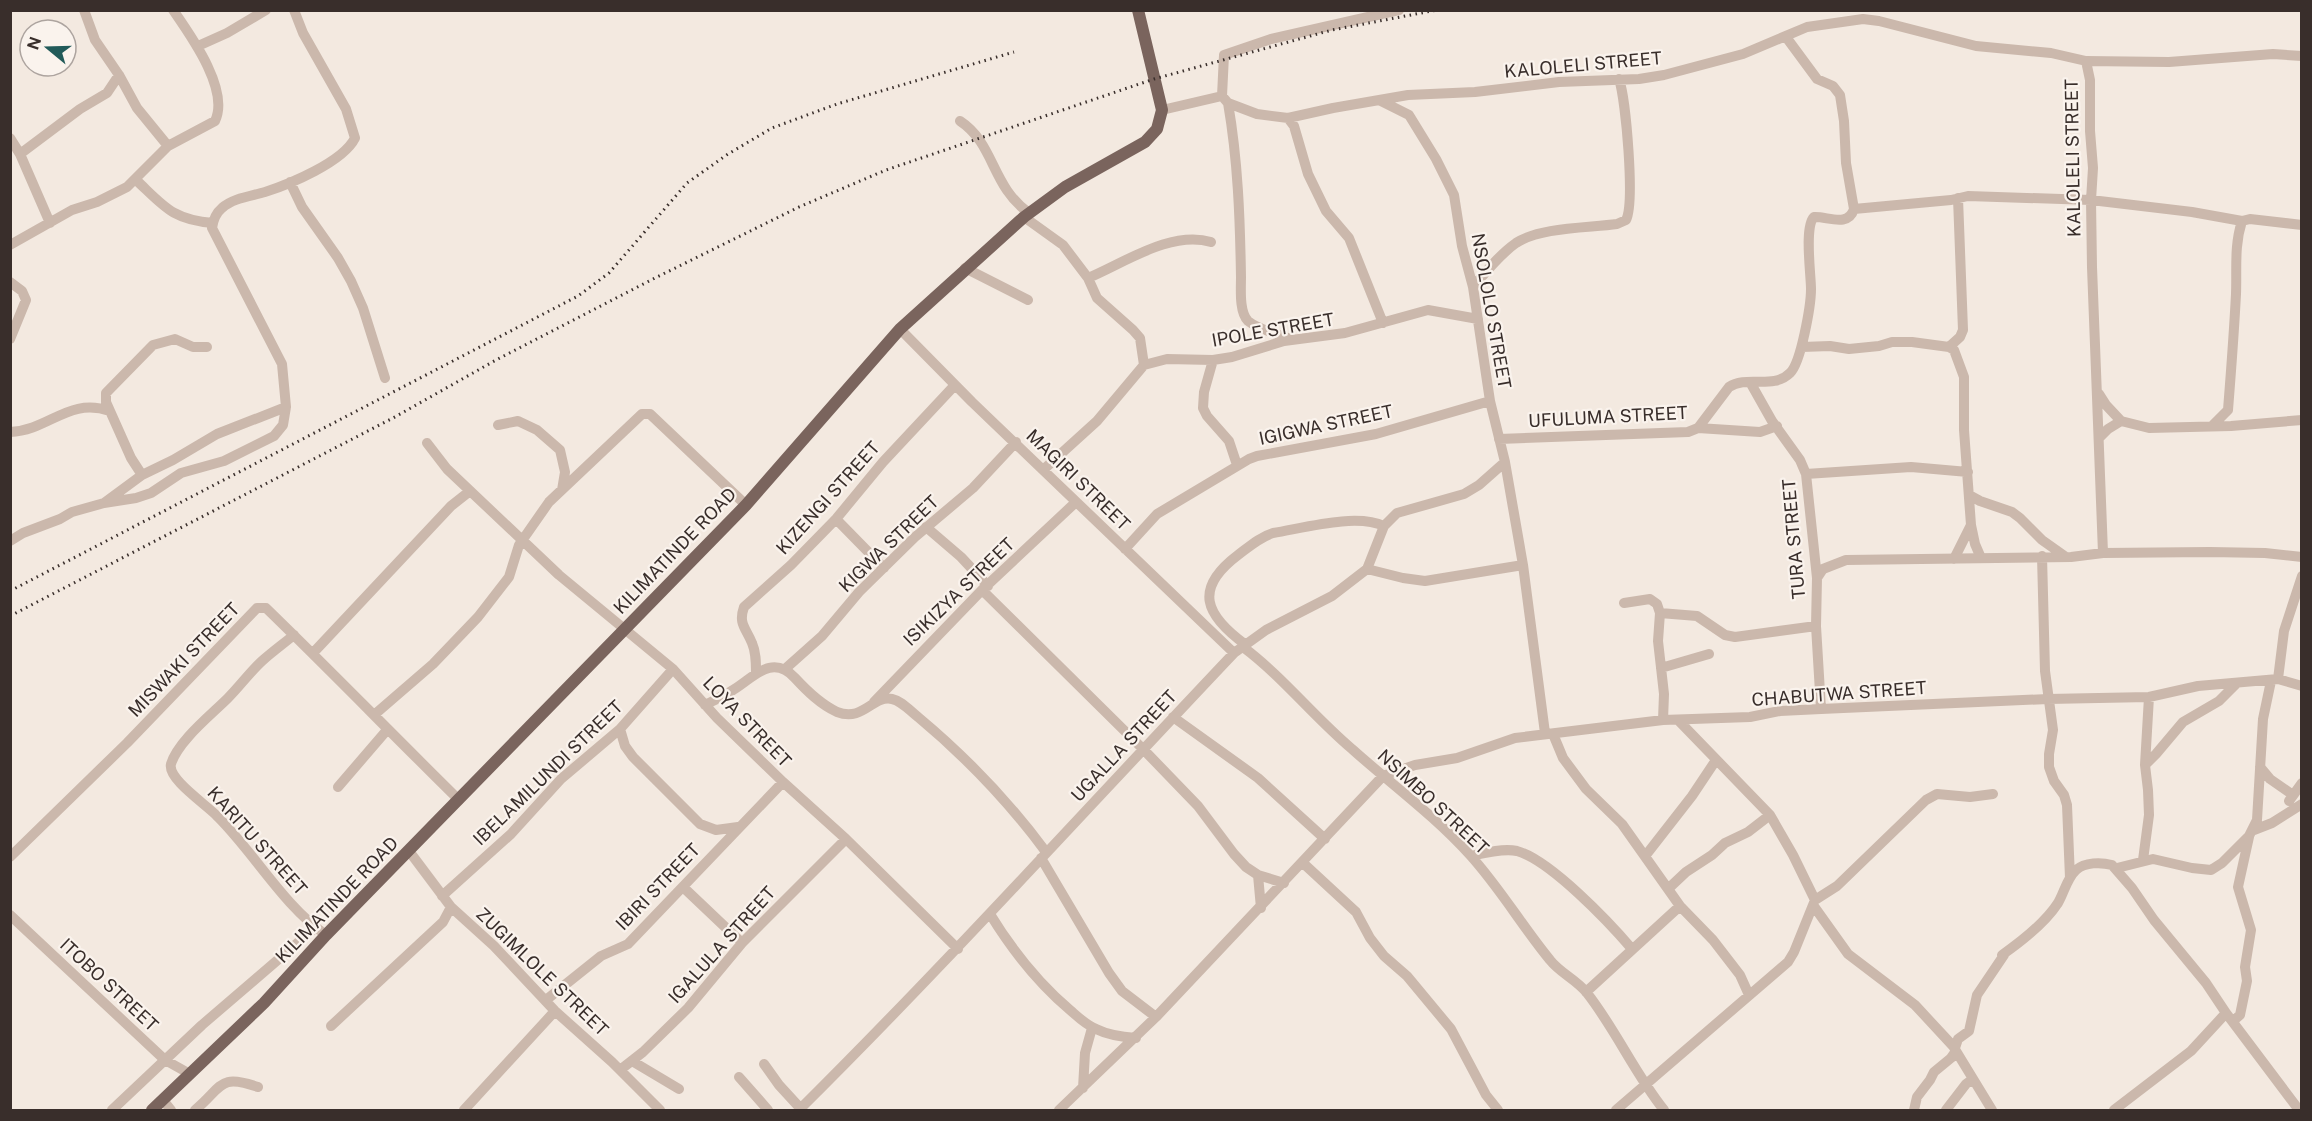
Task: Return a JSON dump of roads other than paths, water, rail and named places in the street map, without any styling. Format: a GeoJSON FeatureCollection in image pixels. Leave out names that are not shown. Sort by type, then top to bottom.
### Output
{"type":"FeatureCollection","features":[{"type":"Feature","properties":{"kind":"main road"},"geometry":{"type":"LineString","coordinates":[[1138,10],[1162,110]]}},
{"type":"Feature","properties":{"kind":"main road","name":"KILIMATINDE ROAD"},"geometry":{"type":"LineString","coordinates":[[152,1110],[264,1003],[321,931],[409,851],[746,504],[900,329],[1026,215],[1065,187],[1145,142],[1157,129],[1162,110]]}},
{"type":"Feature","properties":{"kind":"street"},"geometry":{"type":"LineString","coordinates":[[10,245],[72,210],[97,202],[127,188],[168,146],[215,121],[219,114],[219,100],[198,46],[173,10]]}},
{"type":"Feature","properties":{"kind":"street"},"geometry":{"type":"LineString","coordinates":[[198,46],[227,33],[266,10]]}},
{"type":"Feature","properties":{"kind":"street"},"geometry":{"type":"LineString","coordinates":[[10,541],[72,512],[151,493],[181,473],[224,461],[274,436],[283,425],[286,407],[282,364],[212,228],[222,208],[229,203],[290,182],[343,154],[355,138],[346,109],[314,52],[294,10]]}},
{"type":"Feature","properties":{"kind":"street"},"geometry":{"type":"LineString","coordinates":[[88,11],[95,40],[119,75],[137,108],[168,146]]}},
{"type":"Feature","properties":{"kind":"street"},"geometry":{"type":"LineString","coordinates":[[1293,340],[1249,321],[1244,314],[1239,241],[1239,184],[1236,149],[1225,100],[1224,55],[1271,39],[1393,11]]}},
{"type":"Feature","properties":{"kind":"street","name":"KALOLELI STREET"},"geometry":{"type":"LineString","coordinates":[[1225,100],[1257,114],[1288,118],[1408,95],[1475,92],[1559,82],[1664,75],[1743,54],[1815,25],[1863,19],[1888,23],[1976,46],[2051,53],[2086,61],[2090,80],[2093,168],[2091,200],[2103,553]]}},
{"type":"Feature","properties":{"kind":"street"},"geometry":{"type":"LineString","coordinates":[[1786,37],[1816,79],[1833,86],[1840,95],[1846,163],[1854,209]]}},
{"type":"Feature","properties":{"kind":"street"},"geometry":{"type":"LineString","coordinates":[[2086,61],[2169,62],[2273,54],[2301,56]]}},
{"type":"Feature","properties":{"kind":"street"},"geometry":{"type":"LineString","coordinates":[[20,154],[80,109],[107,93],[119,75]]}},
{"type":"Feature","properties":{"kind":"street"},"geometry":{"type":"LineString","coordinates":[[1473,287],[1498,259],[1516,243],[1528,237],[1547,232],[1617,224],[1626,220],[1630,204],[1627,131],[1623,92],[1619,79]]}},
{"type":"Feature","properties":{"kind":"street"},"geometry":{"type":"LineString","coordinates":[[1162,110],[1225,100]]}},
{"type":"Feature","properties":{"kind":"street","name":"NSOLOLO STREET"},"geometry":{"type":"LineString","coordinates":[[1381,100],[1409,115],[1436,159],[1454,195],[1462,246],[1473,287],[1490,401],[1505,462],[1549,733],[1563,758],[1586,789],[1622,825],[1646,855],[1680,906],[1713,940],[1734,967],[1749,995]]}},
{"type":"Feature","properties":{"kind":"street"},"geometry":{"type":"LineString","coordinates":[[1288,118],[1294,126],[1308,174],[1326,211],[1348,238],[1383,323]]}},
{"type":"Feature","properties":{"kind":"street"},"geometry":{"type":"LineString","coordinates":[[960,121],[980,140],[1005,192],[1026,215],[1063,245],[1088,278],[1097,298],[1140,338],[1144,365],[1097,421],[1043,470]]}},
{"type":"Feature","properties":{"kind":"street"},"geometry":{"type":"LineString","coordinates":[[10,138],[20,154],[50,223]]}},
{"type":"Feature","properties":{"kind":"street"},"geometry":{"type":"LineString","coordinates":[[135,179],[174,214],[185,219],[213,223]]}},
{"type":"Feature","properties":{"kind":"street"},"geometry":{"type":"LineString","coordinates":[[290,182],[302,207],[338,258],[351,281],[367,319],[385,378]]}},
{"type":"Feature","properties":{"kind":"street","name":"UFULUMA STREET"},"geometry":{"type":"LineString","coordinates":[[1499,439],[1688,432],[1698,428],[1729,387],[1742,381],[1779,380],[1790,374],[1802,347],[1811,292],[1810,222],[1817,217],[1843,220],[1851,216],[1854,209],[1968,196],[2091,200],[2192,212],[2242,221],[2250,219],[2301,225]]}},
{"type":"Feature","properties":{"kind":"street"},"geometry":{"type":"LineString","coordinates":[[1949,347],[1960,337],[1963,330],[1958,198]]}},
{"type":"Feature","properties":{"kind":"street"},"geometry":{"type":"LineString","coordinates":[[2213,425],[2228,410],[2236,287],[2236,238],[2242,221]]}},
{"type":"Feature","properties":{"kind":"street"},"geometry":{"type":"LineString","coordinates":[[1088,278],[1154,248],[1199,238],[1211,242]]}},
{"type":"Feature","properties":{"kind":"street"},"geometry":{"type":"LineString","coordinates":[[966,268],[1028,300]]}},
{"type":"Feature","properties":{"kind":"street"},"geometry":{"type":"LineString","coordinates":[[10,282],[21,291],[26,300],[10,339]]}},
{"type":"Feature","properties":{"kind":"street","name":"IPOLE STREET"},"geometry":{"type":"LineString","coordinates":[[1144,365],[1167,359],[1213,360],[1232,357],[1293,340],[1346,333],[1428,310],[1478,319]]}},
{"type":"Feature","properties":{"kind":"street","name":"MAGIRI STREET"},"geometry":{"type":"LineString","coordinates":[[900,329],[1125,549],[1241,648]]}},
{"type":"Feature","properties":{"kind":"street"},"geometry":{"type":"LineString","coordinates":[[142,475],[131,458],[106,402],[106,393],[153,345],[175,339],[193,347],[207,347]]}},
{"type":"Feature","properties":{"kind":"street"},"geometry":{"type":"LineString","coordinates":[[1802,347],[1830,346],[1849,349],[1879,346],[1892,342],[1912,342],[1949,347],[1954,350],[1964,377],[1964,430],[1971,525],[1981,558]]}},
{"type":"Feature","properties":{"kind":"street"},"geometry":{"type":"LineString","coordinates":[[1213,360],[1204,392],[1203,408],[1207,416],[1229,441],[1237,465]]}},
{"type":"Feature","properties":{"kind":"street","name":"TURA STREET"},"geometry":{"type":"LineString","coordinates":[[1750,382],[1776,426],[1800,460],[1806,474],[1817,578],[1816,626],[1821,709]]}},
{"type":"Feature","properties":{"kind":"street","name":"KIZENGI STREET"},"geometry":{"type":"LineString","coordinates":[[756,672],[755,650],[743,627],[741,616],[744,607],[791,565],[836,519],[883,462],[956,385]]}},
{"type":"Feature","properties":{"kind":"street"},"geometry":{"type":"LineString","coordinates":[[2098,393],[2121,421],[2149,428],[2244,425],[2301,420]]}},
{"type":"Feature","properties":{"kind":"street","name":"IGIGWA STREET"},"geometry":{"type":"LineString","coordinates":[[1125,549],[1157,514],[1237,465],[1257,456],[1376,434],[1490,401]]}},
{"type":"Feature","properties":{"kind":"street"},"geometry":{"type":"LineString","coordinates":[[10,432],[40,425],[74,408],[90,406],[110,411]]}},
{"type":"Feature","properties":{"kind":"street"},"geometry":{"type":"LineString","coordinates":[[104,503],[142,475],[217,434],[286,407]]}},
{"type":"Feature","properties":{"kind":"street"},"geometry":{"type":"LineString","coordinates":[[2228,410],[2244,425]]}},
{"type":"Feature","properties":{"kind":"street"},"geometry":{"type":"LineString","coordinates":[[374,715],[434,664],[478,617],[509,577],[519,545],[549,502],[601,455],[636,418],[646,412],[746,504]]}},
{"type":"Feature","properties":{"kind":"street"},"geometry":{"type":"LineString","coordinates":[[498,425],[518,421],[537,430],[560,450],[566,472],[562,490]]}},
{"type":"Feature","properties":{"kind":"street"},"geometry":{"type":"LineString","coordinates":[[2100,437],[2121,421]]}},
{"type":"Feature","properties":{"kind":"street"},"geometry":{"type":"LineString","coordinates":[[1698,428],[1760,432],[1776,426]]}},
{"type":"Feature","properties":{"kind":"street","name":"KIGWA STREET"},"geometry":{"type":"LineString","coordinates":[[785,669],[822,636],[859,592],[926,527],[980,482],[1016,442]]}},
{"type":"Feature","properties":{"kind":"street","name":"LOYA STREET"},"geometry":{"type":"LineString","coordinates":[[427,443],[436,457],[470,491],[567,582],[673,669],[705,705],[783,782],[846,839],[958,949]]}},
{"type":"Feature","properties":{"kind":"street"},"geometry":{"type":"LineString","coordinates":[[1505,462],[1479,485],[1464,494],[1397,513],[1384,526],[1367,569],[1425,581],[1468,576],[1523,565]]}},
{"type":"Feature","properties":{"kind":"street"},"geometry":{"type":"LineString","coordinates":[[1806,474],[1911,467],[1968,472]]}},
{"type":"Feature","properties":{"kind":"street"},"geometry":{"type":"LineString","coordinates":[[313,653],[452,506],[470,491]]}},
{"type":"Feature","properties":{"kind":"street"},"geometry":{"type":"LineString","coordinates":[[1969,495],[2012,512],[2042,540],[2066,557]]}},
{"type":"Feature","properties":{"kind":"street","name":"ISIKIZYA STREET"},"geometry":{"type":"LineString","coordinates":[[869,709],[882,691],[985,588],[1076,502]]}},
{"type":"Feature","properties":{"kind":"street"},"geometry":{"type":"LineString","coordinates":[[836,519],[884,568]]}},
{"type":"Feature","properties":{"kind":"street"},"geometry":{"type":"LineString","coordinates":[[1241,648],[1221,626],[1211,609],[1210,590],[1224,566],[1263,536],[1273,532],[1361,520],[1376,522],[1384,526]]}},
{"type":"Feature","properties":{"kind":"street"},"geometry":{"type":"LineString","coordinates":[[1954,559],[1971,525]]}},
{"type":"Feature","properties":{"kind":"street"},"geometry":{"type":"LineString","coordinates":[[926,527],[962,557],[985,588],[1198,806],[1246,867],[1258,875],[1284,883]]}},
{"type":"Feature","properties":{"kind":"street"},"geometry":{"type":"LineString","coordinates":[[1817,578],[1823,570],[1846,560],[2066,557],[2103,553],[2254,553],[2301,557]]}},
{"type":"Feature","properties":{"kind":"street"},"geometry":{"type":"LineString","coordinates":[[2042,556],[2048,699],[2053,730],[2049,767],[2054,782],[2064,795],[2067,805],[2070,878]]}},
{"type":"Feature","properties":{"kind":"street","name":"UGALLA STREET"},"geometry":{"type":"LineString","coordinates":[[800,1110],[958,949],[1043,855],[1241,648],[1287,618],[1332,596],[1367,569]]}},
{"type":"Feature","properties":{"kind":"street"},"geometry":{"type":"LineString","coordinates":[[2114,1110],[2192,1052],[2229,1017],[2240,1015],[2247,981],[2246,958],[2251,930],[2238,887],[2259,806],[2263,719],[2275,680],[2284,631],[2301,576]]}},
{"type":"Feature","properties":{"kind":"street"},"geometry":{"type":"LineString","coordinates":[[1624,603],[1650,599],[1654,601],[1660,613],[1658,641],[1664,694],[1663,720]]}},
{"type":"Feature","properties":{"kind":"street","name":"MISWAKI STREET"},"geometry":{"type":"LineString","coordinates":[[10,857],[127,743],[257,608],[266,608],[459,800]]}},
{"type":"Feature","properties":{"kind":"street"},"geometry":{"type":"LineString","coordinates":[[1660,613],[1697,616],[1725,635],[1735,638],[1816,626]]}},
{"type":"Feature","properties":{"kind":"street","name":"KARITU STREET"},"geometry":{"type":"LineString","coordinates":[[294,635],[261,662],[196,729],[178,752],[171,764],[171,770],[178,783],[218,816],[294,907],[321,931]]}},
{"type":"Feature","properties":{"kind":"street","name":"NSIMBO STREET"},"geometry":{"type":"LineString","coordinates":[[1241,648],[1260,660],[1350,748],[1471,856],[1518,914],[1548,958],[1586,992],[1645,1085],[1664,1110]]}},
{"type":"Feature","properties":{"kind":"street"},"geometry":{"type":"LineString","coordinates":[[1661,668],[1709,654]]}},
{"type":"Feature","properties":{"kind":"street"},"geometry":{"type":"LineString","coordinates":[[705,705],[734,690],[756,672],[767,668],[785,669],[815,699],[837,711],[857,714],[884,699],[895,700],[904,705],[941,735],[1019,815],[1108,973],[1122,992],[1156,1017]]}},
{"type":"Feature","properties":{"kind":"street","name":"IBELAMILUNDI STREET"},"geometry":{"type":"LineString","coordinates":[[442,896],[518,828],[561,779],[620,729],[673,669]]}},
{"type":"Feature","properties":{"kind":"street","name":"CHABUTWA STREET"},"geometry":{"type":"LineString","coordinates":[[1383,776],[1415,765],[1464,756],[1515,738],[1663,720],[1750,717],[1780,711],[1821,709],[2149,697],[2198,686],[2275,680],[2301,686]]}},
{"type":"Feature","properties":{"kind":"street"},"geometry":{"type":"LineString","coordinates":[[2145,765],[2183,722],[2219,701],[2236,684]]}},
{"type":"Feature","properties":{"kind":"street"},"geometry":{"type":"LineString","coordinates":[[2132,888],[2140,861],[2149,798],[2145,765],[2149,697]]}},
{"type":"Feature","properties":{"kind":"street"},"geometry":{"type":"LineString","coordinates":[[1173,717],[1258,778],[1325,839]]}},
{"type":"Feature","properties":{"kind":"street"},"geometry":{"type":"LineString","coordinates":[[1678,720],[1770,815],[1793,855],[1814,902],[1848,954],[1915,1005],[1956,1049],[1992,1110]]}},
{"type":"Feature","properties":{"kind":"street"},"geometry":{"type":"LineString","coordinates":[[620,729],[625,746],[633,757],[700,825],[716,830],[738,827]]}},
{"type":"Feature","properties":{"kind":"street"},"geometry":{"type":"LineString","coordinates":[[338,787],[387,730]]}},
{"type":"Feature","properties":{"kind":"street"},"geometry":{"type":"LineString","coordinates":[[1646,855],[1692,796],[1716,760]]}},
{"type":"Feature","properties":{"kind":"street"},"geometry":{"type":"LineString","coordinates":[[2260,767],[2270,779],[2293,795]]}},
{"type":"Feature","properties":{"kind":"street"},"geometry":{"type":"LineString","coordinates":[[1059,1110],[1136,1038],[1383,776]]}},
{"type":"Feature","properties":{"kind":"street","name":"IBIRI STREET"},"geometry":{"type":"LineString","coordinates":[[546,1000],[601,956],[628,944],[783,782]]}},
{"type":"Feature","properties":{"kind":"street"},"geometry":{"type":"LineString","coordinates":[[2284,816],[2301,783]]}},
{"type":"Feature","properties":{"kind":"street"},"geometry":{"type":"LineString","coordinates":[[1616,1110],[1788,962],[1814,902],[1837,886],[1926,800],[1937,794],[1970,797],[1993,794]]}},
{"type":"Feature","properties":{"kind":"street"},"geometry":{"type":"LineString","coordinates":[[2117,868],[2153,859],[2211,870],[2222,863],[2252,833],[2301,804]]}},
{"type":"Feature","properties":{"kind":"street"},"geometry":{"type":"LineString","coordinates":[[1669,888],[1686,872],[1712,855],[1725,843],[1748,832],[1770,815]]}},
{"type":"Feature","properties":{"kind":"street","name":"IGALULA STREET"},"geometry":{"type":"LineString","coordinates":[[620,1070],[688,1008],[742,943],[846,839]]}},
{"type":"Feature","properties":{"kind":"street"},"geometry":{"type":"LineString","coordinates":[[1471,856],[1514,850],[1528,855],[1584,899],[1632,949]]}},
{"type":"Feature","properties":{"kind":"street","name":"ZUGIMLOLE STREET"},"geometry":{"type":"LineString","coordinates":[[409,851],[452,907],[494,946],[555,1011],[660,1110]]}},
{"type":"Feature","properties":{"kind":"street"},"geometry":{"type":"LineString","coordinates":[[1914,1110],[1917,1097],[1934,1072],[1951,1058],[1958,1039],[1969,1031],[1977,994],[2003,955],[2024,938],[2057,904],[2070,878],[2078,868],[2092,863],[2108,864],[2117,868],[2141,904],[2206,983],[2299,1110]]}},
{"type":"Feature","properties":{"kind":"street"},"geometry":{"type":"LineString","coordinates":[[1302,864],[1356,912],[1383,956],[1407,976],[1451,1029],[1486,1095],[1498,1110]]}},
{"type":"Feature","properties":{"kind":"street"},"geometry":{"type":"LineString","coordinates":[[1258,875],[1261,908]]}},
{"type":"Feature","properties":{"kind":"street"},"geometry":{"type":"LineString","coordinates":[[683,887],[742,943]]}},
{"type":"Feature","properties":{"kind":"street"},"geometry":{"type":"LineString","coordinates":[[1586,992],[1680,906]]}},
{"type":"Feature","properties":{"kind":"street"},"geometry":{"type":"LineString","coordinates":[[331,1026],[443,922],[452,907]]}},
{"type":"Feature","properties":{"kind":"street"},"geometry":{"type":"LineString","coordinates":[[990,914],[1018,958],[1062,1004],[1092,1028],[1111,1035],[1136,1038]]}},
{"type":"Feature","properties":{"kind":"street","name":"ITOBO STREET"},"geometry":{"type":"LineString","coordinates":[[10,915],[165,1060],[190,1074]]}},
{"type":"Feature","properties":{"kind":"street"},"geometry":{"type":"LineString","coordinates":[[112,1110],[202,1025],[321,931]]}},
{"type":"Feature","properties":{"kind":"street"},"geometry":{"type":"LineString","coordinates":[[464,1110],[555,1011]]}},
{"type":"Feature","properties":{"kind":"street"},"geometry":{"type":"LineString","coordinates":[[1083,1088],[1085,1053],[1092,1028]]}},
{"type":"Feature","properties":{"kind":"street"},"geometry":{"type":"LineString","coordinates":[[632,1061],[679,1089]]}},
{"type":"Feature","properties":{"kind":"street"},"geometry":{"type":"LineString","coordinates":[[764,1064],[800,1110]]}},
{"type":"Feature","properties":{"kind":"street"},"geometry":{"type":"LineString","coordinates":[[739,1077],[768,1110]]}},
{"type":"Feature","properties":{"kind":"street"},"geometry":{"type":"LineString","coordinates":[[1946,1110],[1966,1084],[1973,1079]]}},
{"type":"Feature","properties":{"kind":"street"},"geometry":{"type":"LineString","coordinates":[[195,1110],[223,1083],[230,1080],[240,1080],[258,1087]]}},
{"type":"Feature","properties":{"kind":"street"},"geometry":{"type":"LineString","coordinates":[[163,1100],[171,1110]]}},
{"type":"Feature","properties":{"kind":"railway"},"geometry":{"type":"LineString","coordinates":[[10,616],[393,418],[496,360],[655,278],[799,207],[886,170],[1154,79],[1332,30],[1437,10]]}},
{"type":"Feature","properties":{"kind":"railway"},"geometry":{"type":"LineString","coordinates":[[10,591],[578,296],[609,273],[687,183],[728,154],[772,128],[837,104],[1014,52]]}}]}
